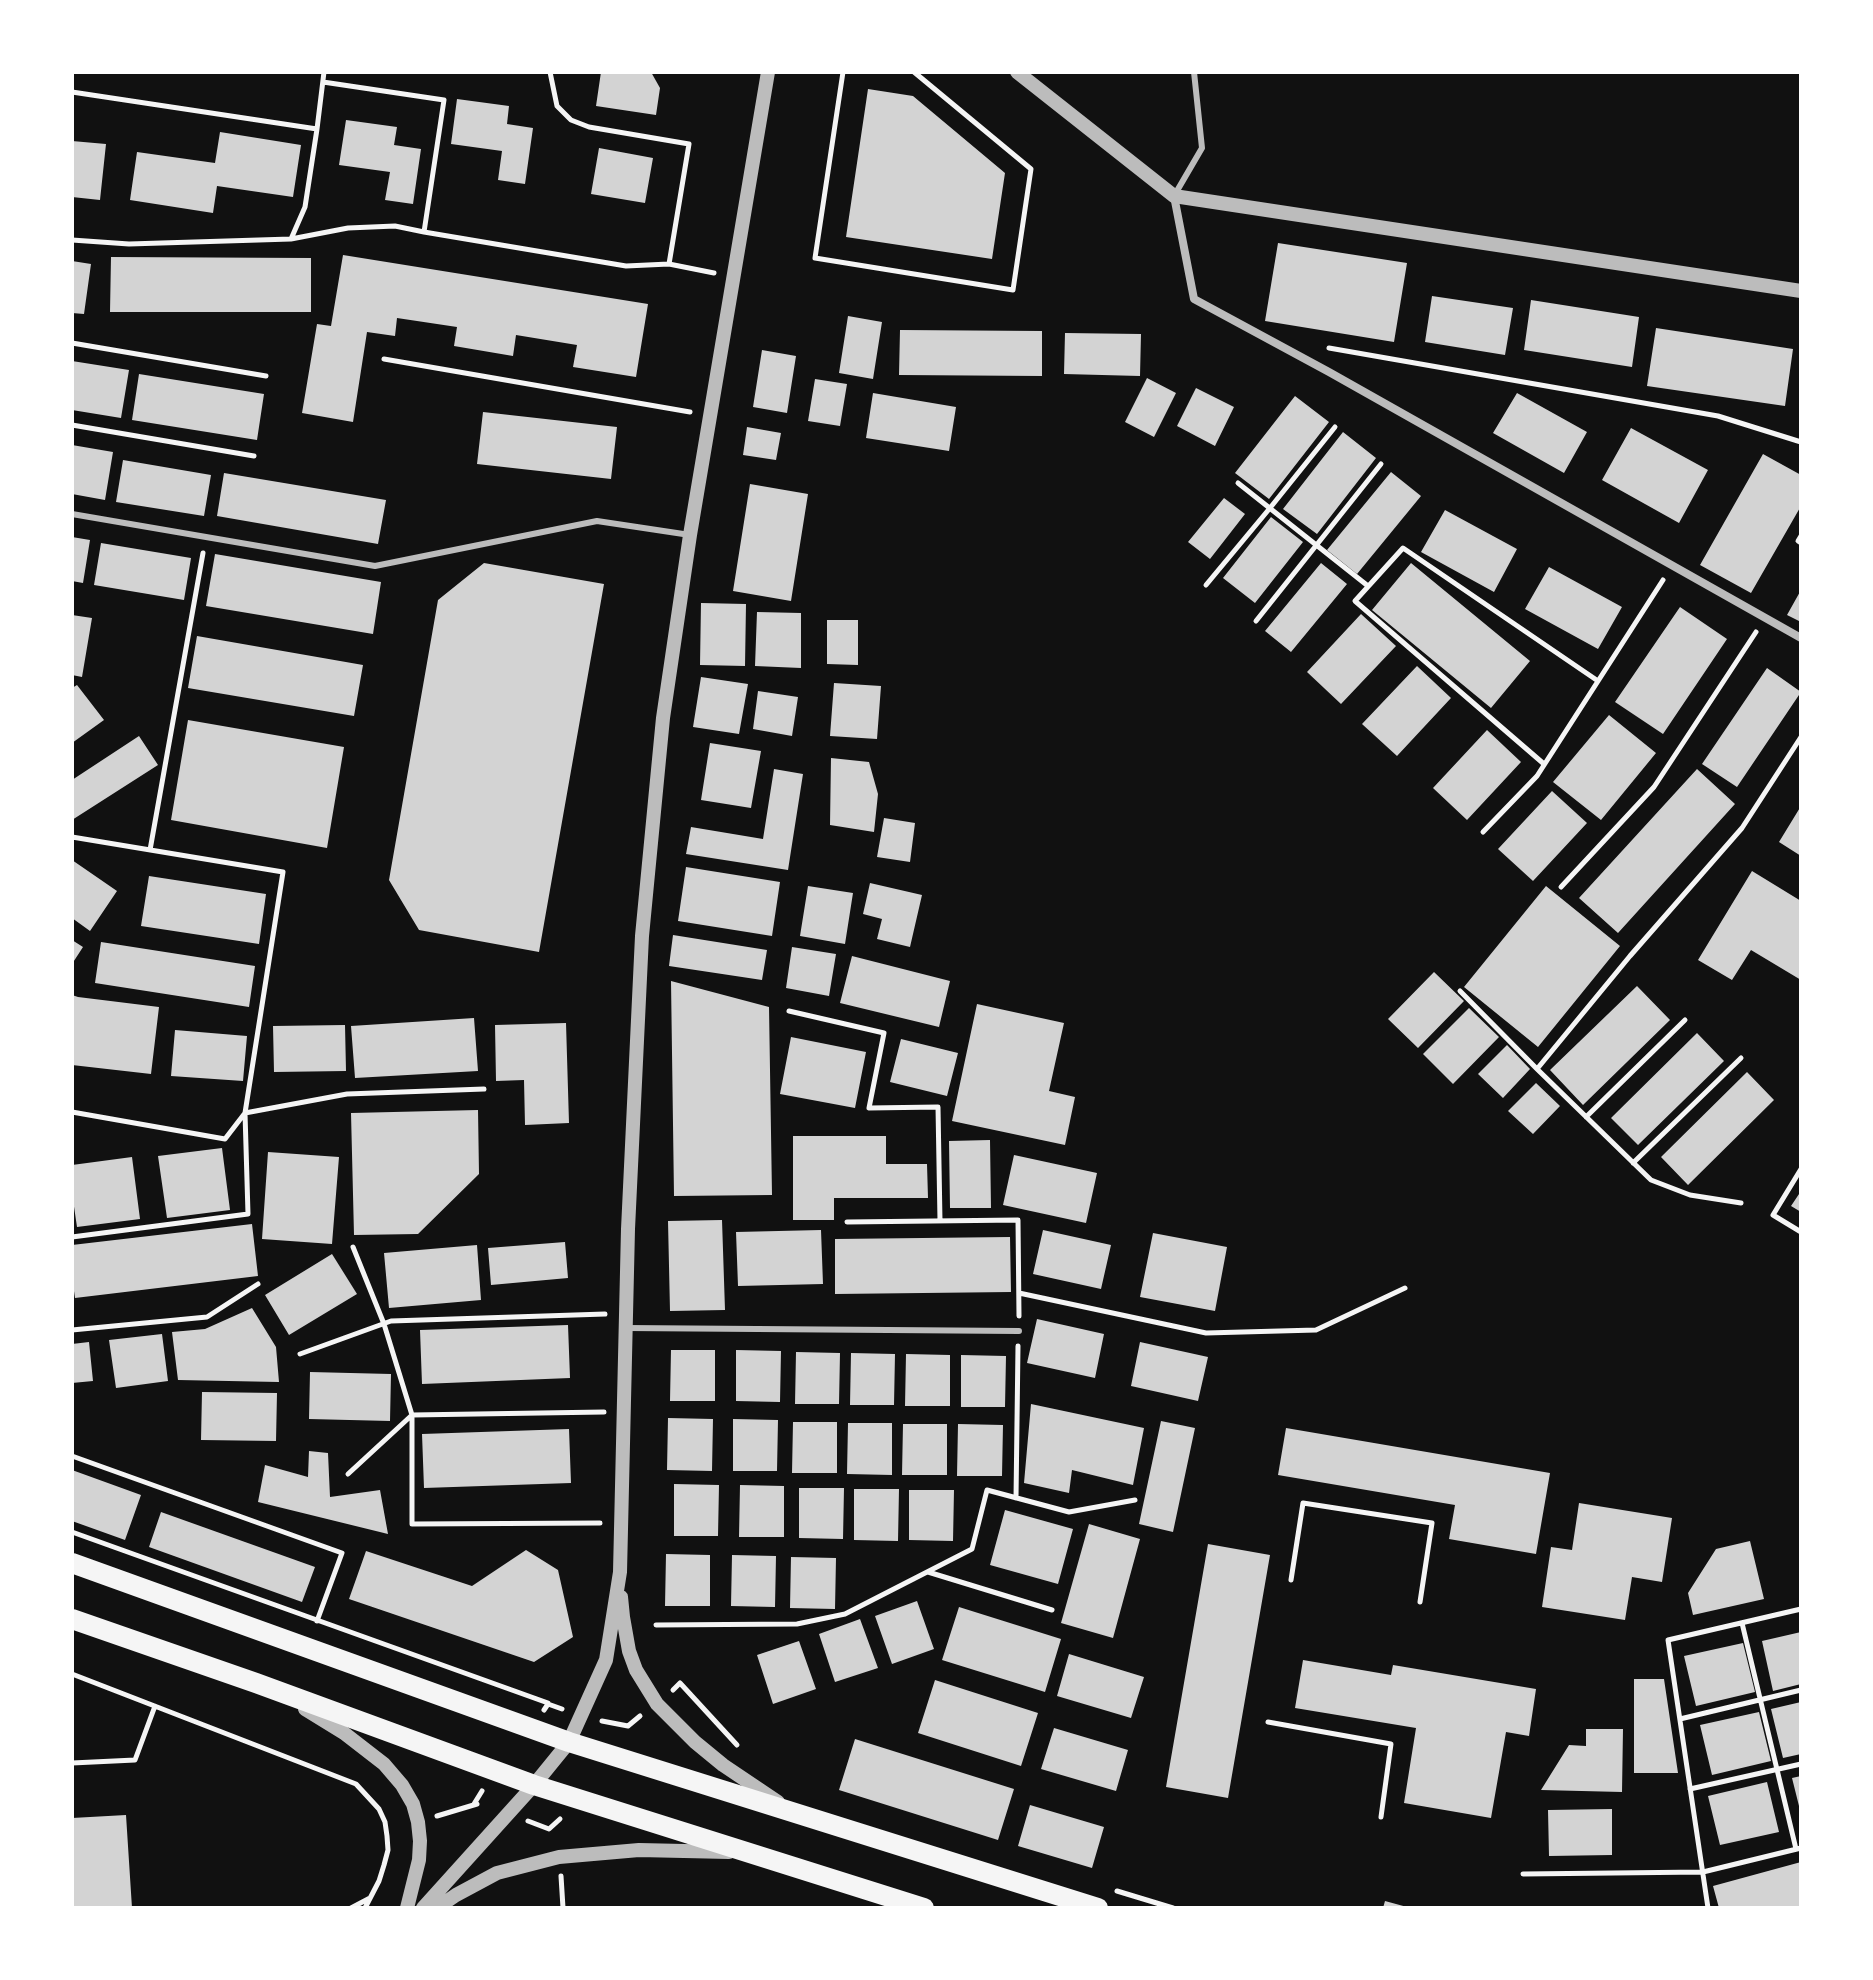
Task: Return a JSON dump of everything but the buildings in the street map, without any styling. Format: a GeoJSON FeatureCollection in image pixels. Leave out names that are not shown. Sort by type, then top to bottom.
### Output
{"type":"FeatureCollection","features":[{"type":"Feature","properties":{"kind":"main road"},"geometry":{"type":"LineString","coordinates":[[72,1563],[569,1742],[1098,1908]]}},
{"type":"Feature","properties":{"kind":"main road"},"geometry":{"type":"LineString","coordinates":[[72,1619],[534,1785],[924,1908]]}},
{"type":"Feature","properties":{"kind":"street"},"geometry":{"type":"LineString","coordinates":[[768,72],[709,415],[663,718],[642,936],[628,1229],[620,1572],[629,1651],[648,1693],[670,1718],[723,1765],[791,1811]]}},
{"type":"Feature","properties":{"kind":"street"},"geometry":{"type":"LineString","coordinates":[[1017,72],[1174,196],[1801,291]]}},
{"type":"Feature","properties":{"kind":"street"},"geometry":{"type":"LineString","coordinates":[[1174,196],[1194,299],[1801,638]]}},
{"type":"Feature","properties":{"kind":"street"},"geometry":{"type":"LineString","coordinates":[[423,1908],[569,1742],[606,1660],[620,1572]]}},
{"type":"Feature","properties":{"kind":"street"},"geometry":{"type":"LineString","coordinates":[[256,1683],[316,1714],[344,1733],[384,1764],[402,1785],[413,1804],[420,1841],[419,1860],[407,1908]]}},
{"type":"Feature","properties":{"kind":"street"},"geometry":{"type":"LineString","coordinates":[[437,1908],[497,1873],[559,1857],[639,1850],[751,1853]]}},
{"type":"Feature","properties":{"kind":"lane"},"geometry":{"type":"LineString","coordinates":[[1174,196],[1202,148],[1194,72]]}},
{"type":"Feature","properties":{"kind":"lane"},"geometry":{"type":"LineString","coordinates":[[72,514],[375,566],[597,521],[690,535]]}},
{"type":"Feature","properties":{"kind":"lane"},"geometry":{"type":"LineString","coordinates":[[626,1321],[1019,1331]]}},
{"type":"Feature","properties":{"kind":"path"},"geometry":{"type":"LineString","coordinates":[[291,239],[305,207],[324,72]]}},
{"type":"Feature","properties":{"kind":"path"},"geometry":{"type":"LineString","coordinates":[[550,72],[557,106],[571,120],[589,127],[689,144],[669,264]]}},
{"type":"Feature","properties":{"kind":"path"},"geometry":{"type":"LineString","coordinates":[[843,72],[815,258],[1013,290],[1031,169],[914,72]]}},
{"type":"Feature","properties":{"kind":"path"},"geometry":{"type":"LineString","coordinates":[[323,82],[444,100],[424,232]]}},
{"type":"Feature","properties":{"kind":"path"},"geometry":{"type":"LineString","coordinates":[[72,92],[317,129]]}},
{"type":"Feature","properties":{"kind":"path"},"geometry":{"type":"LineString","coordinates":[[72,240],[129,244],[291,239],[348,228],[395,226],[626,266],[669,264],[733,276]]}},
{"type":"Feature","properties":{"kind":"path"},"geometry":{"type":"LineString","coordinates":[[72,343],[266,376]]}},
{"type":"Feature","properties":{"kind":"path"},"geometry":{"type":"LineString","coordinates":[[1327,348],[1718,416],[1801,442]]}},
{"type":"Feature","properties":{"kind":"path"},"geometry":{"type":"LineString","coordinates":[[384,359],[709,415]]}},
{"type":"Feature","properties":{"kind":"path"},"geometry":{"type":"LineString","coordinates":[[72,425],[254,456]]}},
{"type":"Feature","properties":{"kind":"path"},"geometry":{"type":"LineString","coordinates":[[1206,585],[1335,427]]}},
{"type":"Feature","properties":{"kind":"path"},"geometry":{"type":"LineString","coordinates":[[1256,621],[1381,464]]}},
{"type":"Feature","properties":{"kind":"path"},"geometry":{"type":"LineString","coordinates":[[1238,483],[1368,586]]}},
{"type":"Feature","properties":{"kind":"path"},"geometry":{"type":"LineString","coordinates":[[150,850],[206,536]]}},
{"type":"Feature","properties":{"kind":"path"},"geometry":{"type":"LineString","coordinates":[[1801,536],[1798,541],[1801,543]]}},
{"type":"Feature","properties":{"kind":"path"},"geometry":{"type":"LineString","coordinates":[[1544,764],[1355,601],[1403,548],[1598,681]]}},
{"type":"Feature","properties":{"kind":"path"},"geometry":{"type":"LineString","coordinates":[[1483,832],[1537,776],[1673,566]]}},
{"type":"Feature","properties":{"kind":"path"},"geometry":{"type":"LineString","coordinates":[[1561,887],[1654,787],[1765,618]]}},
{"type":"Feature","properties":{"kind":"path"},"geometry":{"type":"LineString","coordinates":[[1537,1069],[1742,828],[1801,737]]}},
{"type":"Feature","properties":{"kind":"path"},"geometry":{"type":"LineString","coordinates":[[72,837],[283,872],[245,1113],[248,1214],[72,1237]]}},
{"type":"Feature","properties":{"kind":"path"},"geometry":{"type":"LineString","coordinates":[[1460,991],[1651,1180],[1690,1195],[1741,1203]]}},
{"type":"Feature","properties":{"kind":"path"},"geometry":{"type":"LineString","coordinates":[[789,1011],[884,1033],[869,1108],[938,1107],[940,1221]]}},
{"type":"Feature","properties":{"kind":"path"},"geometry":{"type":"LineString","coordinates":[[1586,1117],[1685,1020]]}},
{"type":"Feature","properties":{"kind":"path"},"geometry":{"type":"LineString","coordinates":[[1633,1163],[1741,1058]]}},
{"type":"Feature","properties":{"kind":"path"},"geometry":{"type":"LineString","coordinates":[[72,1112],[225,1139],[245,1113],[347,1094],[484,1089]]}},
{"type":"Feature","properties":{"kind":"path"},"geometry":{"type":"LineString","coordinates":[[1801,1169],[1773,1215],[1801,1232]]}},
{"type":"Feature","properties":{"kind":"path"},"geometry":{"type":"LineString","coordinates":[[847,1222],[1018,1220],[1016,1498]]}},
{"type":"Feature","properties":{"kind":"path"},"geometry":{"type":"LineString","coordinates":[[353,1247],[384,1324],[412,1415],[412,1524],[621,1523]]}},
{"type":"Feature","properties":{"kind":"path"},"geometry":{"type":"LineString","coordinates":[[72,1330],[207,1317],[258,1284]]}},
{"type":"Feature","properties":{"kind":"path"},"geometry":{"type":"LineString","coordinates":[[1019,1293],[1206,1333],[1316,1330],[1405,1288]]}},
{"type":"Feature","properties":{"kind":"path"},"geometry":{"type":"LineString","coordinates":[[300,1354],[391,1321],[626,1321]]}},
{"type":"Feature","properties":{"kind":"path"},"geometry":{"type":"LineString","coordinates":[[348,1474],[412,1415],[624,1412]]}},
{"type":"Feature","properties":{"kind":"path"},"geometry":{"type":"LineString","coordinates":[[72,1456],[342,1553],[308,1648]]}},
{"type":"Feature","properties":{"kind":"path"},"geometry":{"type":"LineString","coordinates":[[656,1625],[797,1624],[845,1614],[972,1549],[987,1490],[1069,1512],[1135,1500]]}},
{"type":"Feature","properties":{"kind":"path"},"geometry":{"type":"LineString","coordinates":[[1291,1580],[1303,1503],[1432,1523],[1420,1602]]}},
{"type":"Feature","properties":{"kind":"path"},"geometry":{"type":"LineString","coordinates":[[72,1532],[548,1703]]}},
{"type":"Feature","properties":{"kind":"path"},"geometry":{"type":"LineString","coordinates":[[927,1572],[1052,1610]]}},
{"type":"Feature","properties":{"kind":"path"},"geometry":{"type":"LineString","coordinates":[[1708,1908],[1668,1640],[1801,1609]]}},
{"type":"Feature","properties":{"kind":"path"},"geometry":{"type":"LineString","coordinates":[[1523,1874],[1703,1872],[1798,1849],[1742,1623]]}},
{"type":"Feature","properties":{"kind":"path"},"geometry":{"type":"LineString","coordinates":[[72,1674],[356,1784],[379,1809],[387,1836],[388,1850],[384,1865],[365,1908]]}},
{"type":"Feature","properties":{"kind":"path"},"geometry":{"type":"LineString","coordinates":[[1680,1719],[1801,1690]]}},
{"type":"Feature","properties":{"kind":"path"},"geometry":{"type":"LineString","coordinates":[[72,1763],[135,1760],[155,1706]]}},
{"type":"Feature","properties":{"kind":"path"},"geometry":{"type":"LineString","coordinates":[[1268,1722],[1391,1744],[1381,1817]]}},
{"type":"Feature","properties":{"kind":"path"},"geometry":{"type":"LineString","coordinates":[[1690,1789],[1801,1764]]}},
{"type":"Feature","properties":{"kind":"path"},"geometry":{"type":"LineString","coordinates":[[351,1908],[371,1897]]}}]}
